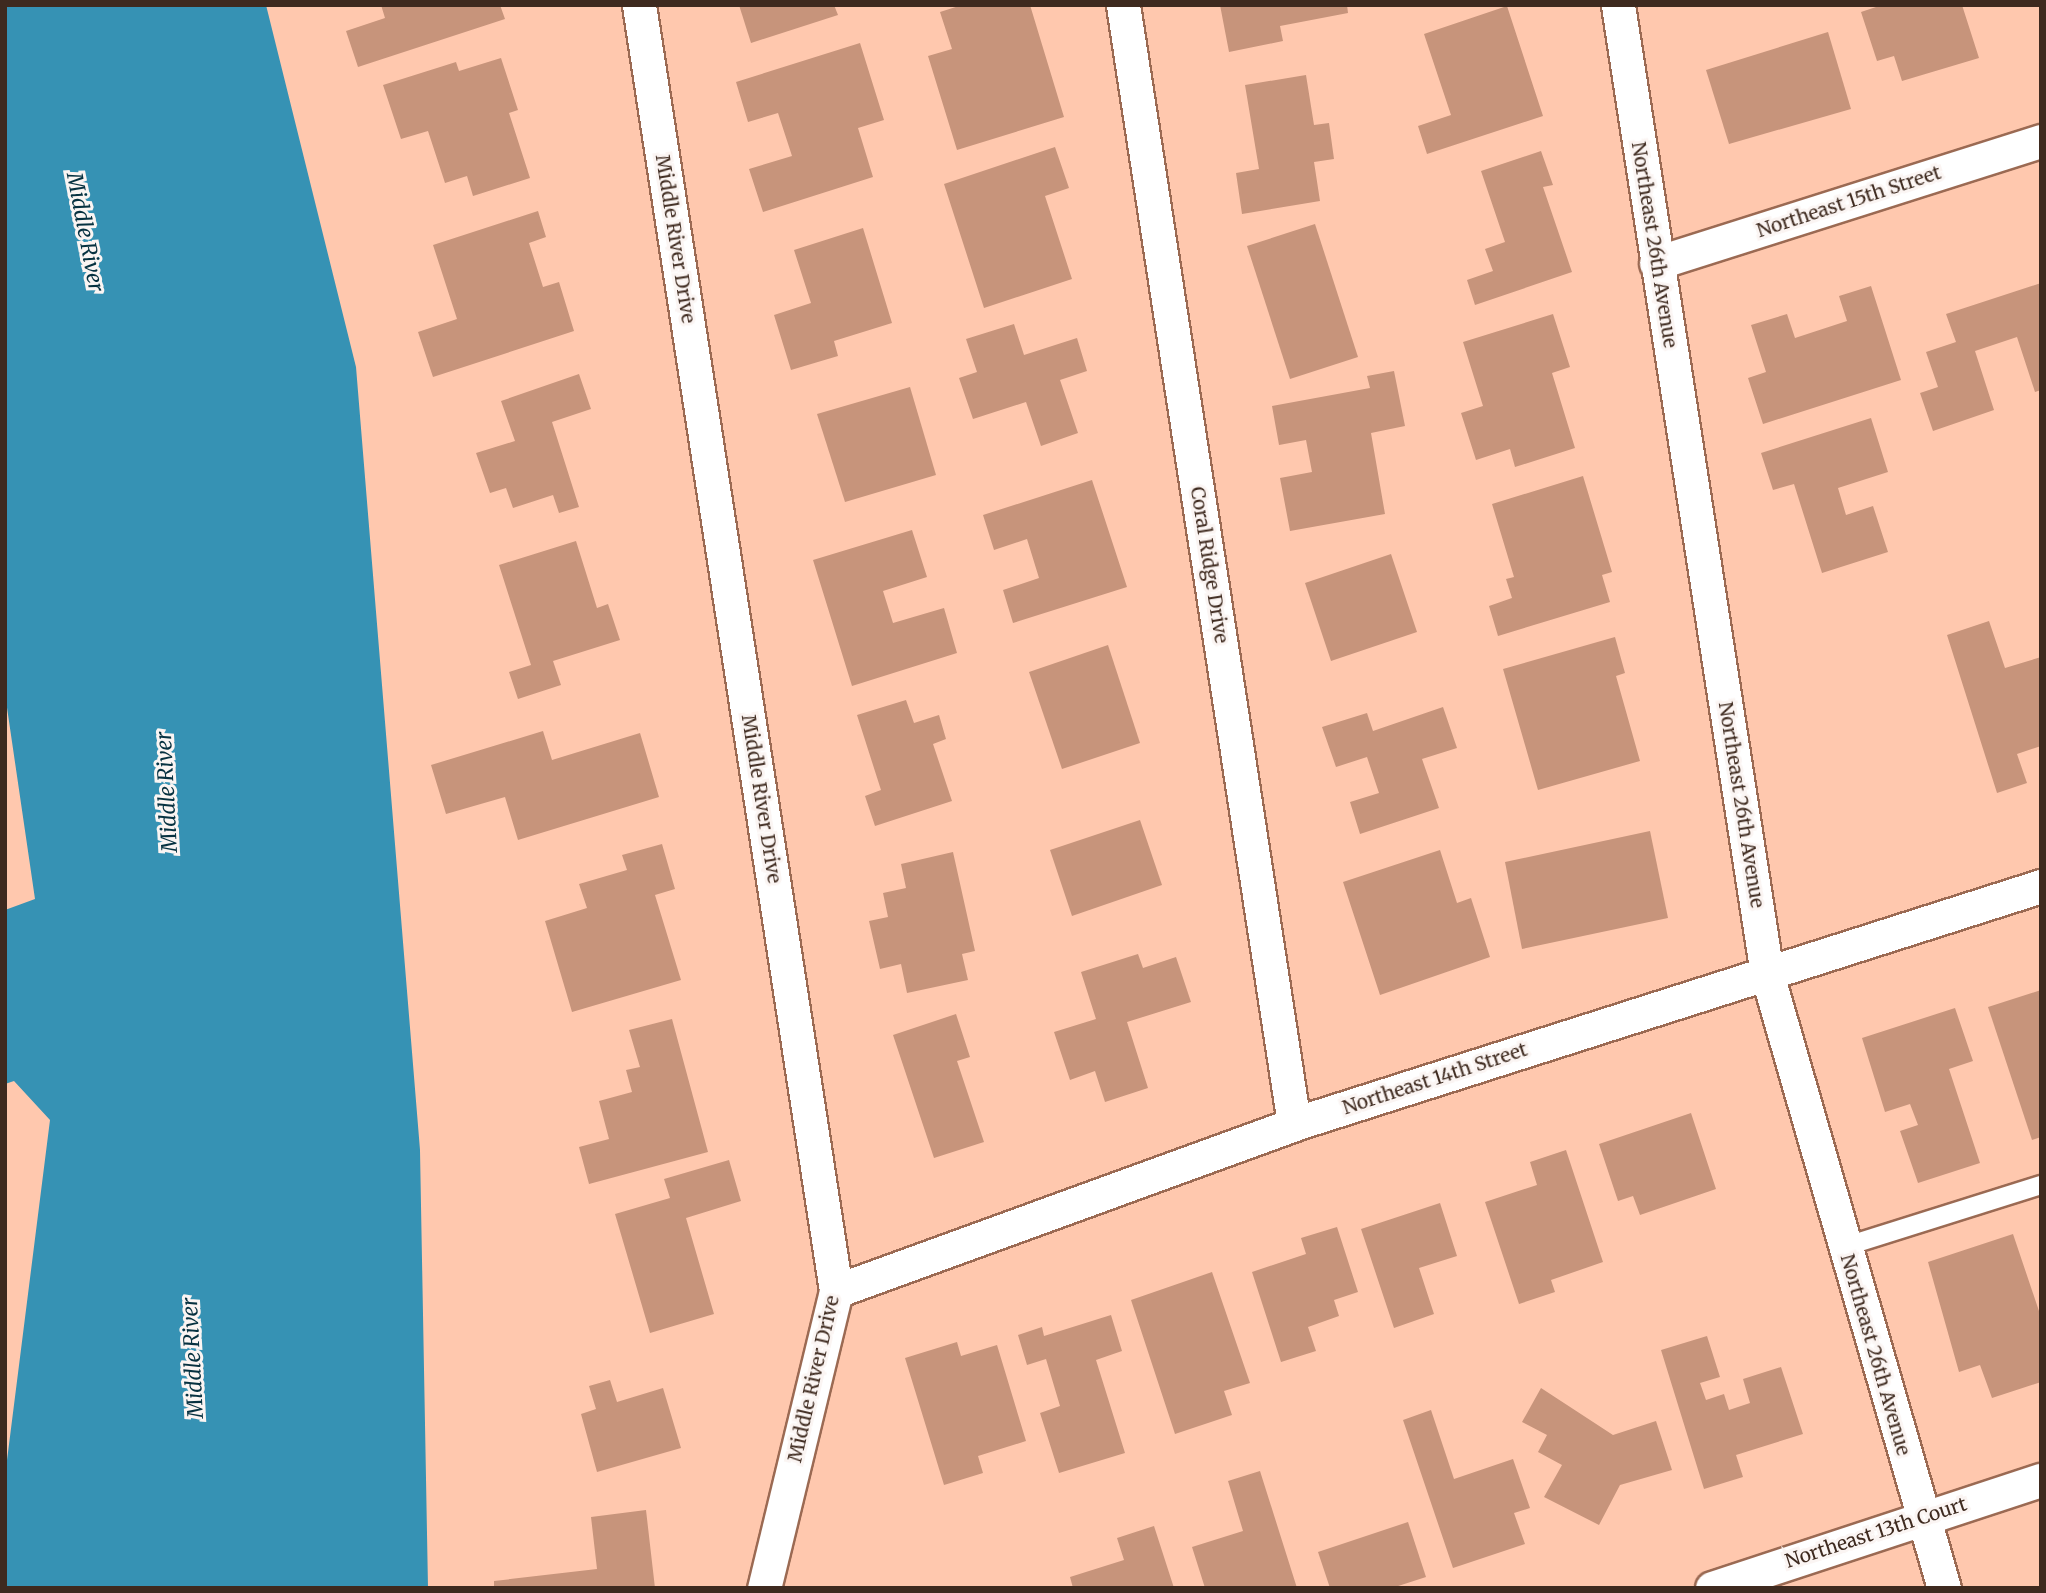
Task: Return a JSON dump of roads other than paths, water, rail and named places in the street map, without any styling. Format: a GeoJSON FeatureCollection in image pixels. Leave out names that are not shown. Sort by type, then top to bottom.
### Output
{"type":"FeatureCollection","features":[{"type":"Feature","properties":{"kind":"street","name":"Middle River Drive"},"geometry":{"type":"LineString","coordinates":[[639,5],[836,1291],[764,1588]]}},
{"type":"Feature","properties":{"kind":"street","name":"Coral Ridge Drive"},"geometry":{"type":"LineString","coordinates":[[1123,5],[1294,1124]]}},
{"type":"Feature","properties":{"kind":"street","name":"Northeast 26th Avenue"},"geometry":{"type":"LineString","coordinates":[[1618,5],[1767,974],[1921,1518],[1944,1588]]}},
{"type":"Feature","properties":{"kind":"street","name":"Northeast 15th Street"},"geometry":{"type":"LineString","coordinates":[[1656,263],[2041,141]]}},
{"type":"Feature","properties":{"kind":"street","name":"Northeast 14th Street"},"geometry":{"type":"LineString","coordinates":[[836,1291],[1294,1124],[2041,886]]}},
{"type":"Feature","properties":{"kind":"street","name":"Northeast 13th Court"},"geometry":{"type":"LineString","coordinates":[[1712,1588],[2041,1480]]}},
{"type":"Feature","properties":{"kind":"lane"},"geometry":{"type":"LineString","coordinates":[[1844,1247],[2041,1185]]}},
{"type":"Feature","properties":{"kind":"water","name":"Middle River"},"geometry":{"type":"Polygon","coordinates":[[[5,5],[266,5],[356,367],[420,1150],[428,1588],[5,1588],[5,1476],[50,1120],[14,1081],[5,1084],[5,910],[35,899],[5,694],[5,5]]]}}]}
